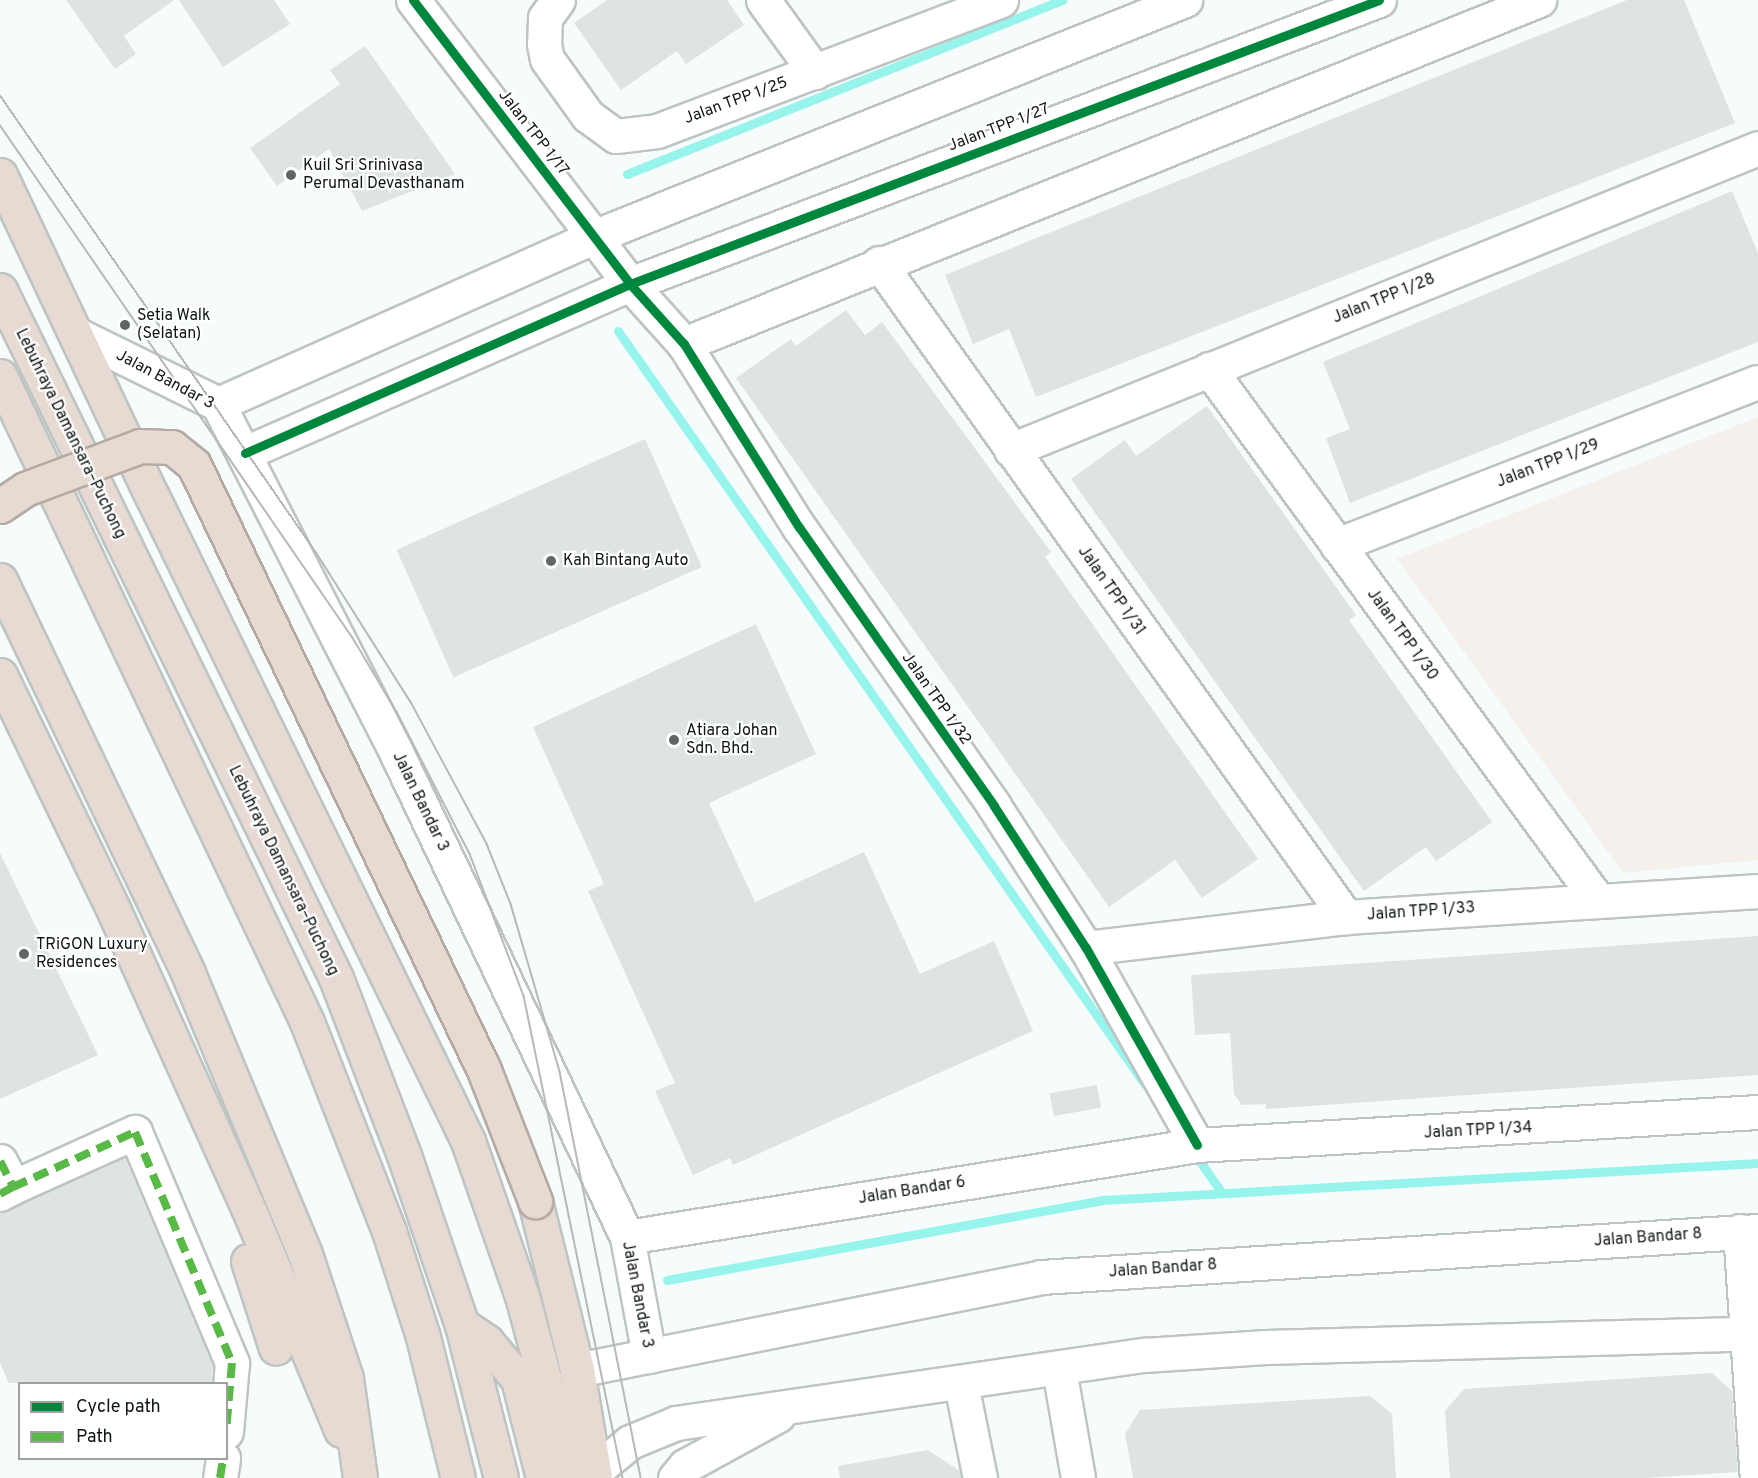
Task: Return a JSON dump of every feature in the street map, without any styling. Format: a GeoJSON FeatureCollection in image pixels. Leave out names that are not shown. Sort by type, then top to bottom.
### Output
{"type":"FeatureCollection","features":[{"type":"Feature","properties":{"kind":"highway"},"geometry":{"type":"LineString","coordinates":[[0,175],[78,335],[152,496],[468,1141],[587,1476]]}},
{"type":"Feature","properties":{"kind":"highway","name":"Lebuhraya Damansara–Puchong"},"geometry":{"type":"LineString","coordinates":[[0,290],[336,978],[404,1155],[462,1325],[501,1478]]}},
{"type":"Feature","properties":{"kind":"highway"},"geometry":{"type":"LineString","coordinates":[[0,376],[307,1022],[389,1232],[423,1337],[458,1478]]}},
{"type":"Feature","properties":{"kind":"highway"},"geometry":{"type":"LineString","coordinates":[[0,506],[25,489],[140,446],[172,447],[194,465],[484,1070],[535,1201],[577,1370],[587,1476]]}},
{"type":"Feature","properties":{"kind":"highway"},"geometry":{"type":"LineString","coordinates":[[0,580],[188,973],[305,1254],[346,1378],[359,1474]]}},
{"type":"Feature","properties":{"kind":"highway"},"geometry":{"type":"LineString","coordinates":[[0,675],[143,977],[252,1217],[359,1474]]}},
{"type":"Feature","properties":{"kind":"highway"},"geometry":{"type":"LineString","coordinates":[[143,977],[139,1001],[143,1024],[232,1223],[270,1322],[276,1348]]}},
{"type":"Feature","properties":{"kind":"highway"},"geometry":{"type":"LineString","coordinates":[[462,1325],[488,1342],[518,1379],[543,1478]]}},
{"type":"Feature","properties":{"kind":"street","name":"Jalan TPP 1/17"},"geometry":{"type":"LineString","coordinates":[[413,0],[630,285]]}},
{"type":"Feature","properties":{"kind":"street"},"geometry":{"type":"LineString","coordinates":[[764,0],[815,72]]}},
{"type":"Feature","properties":{"kind":"street","name":"Jalan TPP 1/25"},"geometry":{"type":"LineString","coordinates":[[554,3],[544,29],[547,59],[588,116],[616,136],[657,130],[1001,0]]}},
{"type":"Feature","properties":{"kind":"street"},"geometry":{"type":"LineString","coordinates":[[218,404],[593,237],[1185,0]]}},
{"type":"Feature","properties":{"kind":"street","name":"Jalan TPP 1/27"},"geometry":{"type":"LineString","coordinates":[[244,453],[630,285],[1379,0]]}},
{"type":"Feature","properties":{"kind":"street"},"geometry":{"type":"LineString","coordinates":[[684,344],[879,262],[1539,0]]}},
{"type":"Feature","properties":{"kind":"street","name":"Jalan TPP 1/28"},"geometry":{"type":"LineString","coordinates":[[1011,450],[1758,148]]}},
{"type":"Feature","properties":{"kind":"street","name":"Jalan TPP 1/31"},"geometry":{"type":"LineString","coordinates":[[879,262],[1011,450],[1347,917]]}},
{"type":"Feature","properties":{"kind":"street","name":"Jalan TPP 1/32"},"geometry":{"type":"LineString","coordinates":[[630,285],[684,344],[799,526],[994,806],[1086,948],[1197,1145]]}},
{"type":"Feature","properties":{"kind":"street","name":"Jalan Bandar 3"},"geometry":{"type":"LineString","coordinates":[[78,335],[218,404],[401,763],[627,1237],[649,1356]]}},
{"type":"Feature","properties":{"kind":"street","name":"Jalan TPP 1/30"},"geometry":{"type":"LineString","coordinates":[[1209,369],[1597,899]]}},
{"type":"Feature","properties":{"kind":"street","name":"Jalan TPP 1/29"},"geometry":{"type":"LineString","coordinates":[[1337,545],[1758,382]]}},
{"type":"Feature","properties":{"kind":"street","name":"Jalan TPP 1/33"},"geometry":{"type":"LineString","coordinates":[[1086,948],[1347,917],[1597,899],[1758,891]]}},
{"type":"Feature","properties":{"kind":"street","name":"Jalan TPP 1/34"},"geometry":{"type":"LineString","coordinates":[[1197,1145],[1758,1112]]}},
{"type":"Feature","properties":{"kind":"street"},"geometry":{"type":"LineString","coordinates":[[4,1181],[135,1132],[232,1363],[228,1409]]}},
{"type":"Feature","properties":{"kind":"street","name":"Jalan Bandar 6"},"geometry":{"type":"LineString","coordinates":[[627,1237],[1197,1145]]}},
{"type":"Feature","properties":{"kind":"street"},"geometry":{"type":"LineString","coordinates":[[1749,1231],[1745,1334],[1757,1478]]}},
{"type":"Feature","properties":{"kind":"street","name":"Jalan Bandar 8"},"geometry":{"type":"LineString","coordinates":[[577,1370],[1041,1277],[1749,1231]]}},
{"type":"Feature","properties":{"kind":"street"},"geometry":{"type":"LineString","coordinates":[[587,1476],[609,1456],[652,1430],[709,1417],[961,1384],[1144,1355],[1266,1347],[1745,1334]]}},
{"type":"Feature","properties":{"kind":"street"},"geometry":{"type":"LineString","coordinates":[[1059,1369],[1078,1478]]}},
{"type":"Feature","properties":{"kind":"street"},"geometry":{"type":"LineString","coordinates":[[961,1384],[980,1478]]}},
{"type":"Feature","properties":{"kind":"street"},"geometry":{"type":"LineString","coordinates":[[675,1478],[685,1466],[793,1407]]}},
{"type":"Feature","properties":{"kind":"street"},"geometry":{"type":"LineString","coordinates":[[220,1478],[223,1460]]}},
{"type":"Feature","properties":{"kind":"shaded area"},"geometry":{"type":"Polygon","coordinates":[[[1758,417],[1758,860],[1623,873],[1397,559],[1758,417]]]}},
{"type":"Feature","properties":{"kind":"building"},"geometry":{"type":"Polygon","coordinates":[[[66,0],[174,0],[124,36],[136,54],[115,69],[66,0]]]}},
{"type":"Feature","properties":{"kind":"building"},"geometry":{"type":"Polygon","coordinates":[[[179,0],[274,0],[290,24],[223,67],[179,0]]]}},
{"type":"Feature","properties":{"kind":"building"},"geometry":{"type":"Polygon","coordinates":[[[607,0],[727,0],[744,25],[686,64],[677,51],[621,90],[574,23],[607,0]]]}},
{"type":"Feature","properties":{"kind":"building"},"geometry":{"type":"Polygon","coordinates":[[[1627,0],[1684,0],[1735,123],[1036,397],[1009,329],[973,344],[945,275],[1627,0]]]}},
{"type":"Feature","properties":{"kind":"building"},"geometry":{"type":"Polygon","coordinates":[[[365,46],[455,174],[362,211],[329,149],[277,186],[250,148],[340,84],[330,70],[365,46]]]}},
{"type":"Feature","properties":{"kind":"building"},"geometry":{"type":"Polygon","coordinates":[[[1732,191],[1758,253],[1758,342],[1350,503],[1326,438],[1350,429],[1323,362],[1732,191]]]}},
{"type":"Feature","properties":{"kind":"building"},"geometry":{"type":"Polygon","coordinates":[[[846,310],[865,335],[882,322],[1051,552],[1045,557],[1258,859],[1202,898],[1175,860],[1109,907],[736,378],[791,339],[796,346],[846,310]]]}},
{"type":"Feature","properties":{"kind":"building"},"geometry":{"type":"Polygon","coordinates":[[[1207,406],[1356,615],[1349,620],[1492,822],[1436,861],[1426,847],[1364,891],[1071,479],[1125,440],[1136,456],[1207,406]]]}},
{"type":"Feature","properties":{"kind":"building","name":"Kah Bintang Auto"},"geometry":{"type":"Polygon","coordinates":[[[645,439],[702,567],[453,678],[397,550],[645,439]]]}},
{"type":"Feature","properties":{"kind":"building"},"geometry":{"type":"Polygon","coordinates":[[[756,624],[816,754],[709,803],[755,902],[864,852],[920,974],[994,941],[1033,1031],[733,1165],[730,1158],[693,1175],[655,1091],[675,1083],[588,891],[604,884],[533,727],[756,624]]]}},
{"type":"Feature","properties":{"kind":"building","name":"TRiGON Luxury Residences"},"geometry":{"type":"Polygon","coordinates":[[[0,853],[98,1055],[0,1099],[0,853]]]}},
{"type":"Feature","properties":{"kind":"building"},"geometry":{"type":"Polygon","coordinates":[[[1758,936],[1758,1075],[1266,1109],[1266,1104],[1242,1105],[1234,1094],[1230,1033],[1195,1035],[1191,975],[1758,936]]]}},
{"type":"Feature","properties":{"kind":"building"},"geometry":{"type":"Polygon","coordinates":[[[1097,1085],[1101,1108],[1054,1116],[1050,1093],[1097,1085]]]}},
{"type":"Feature","properties":{"kind":"building"},"geometry":{"type":"Polygon","coordinates":[[[125,1157],[213,1366],[211,1382],[9,1383],[0,1363],[0,1213],[125,1157]]]}},
{"type":"Feature","properties":{"kind":"building"},"geometry":{"type":"Polygon","coordinates":[[[1712,1373],[1732,1391],[1738,1472],[1644,1478],[1450,1478],[1445,1411],[1464,1389],[1712,1373]]]}},
{"type":"Feature","properties":{"kind":"building"},"geometry":{"type":"Polygon","coordinates":[[[1370,1396],[1392,1414],[1396,1478],[1133,1478],[1125,1434],[1140,1410],[1370,1396]]]}},
{"type":"Feature","properties":{"kind":"building"},"geometry":{"type":"Polygon","coordinates":[[[928,1450],[960,1471],[961,1478],[840,1478],[838,1466],[928,1450]]]}},
{"type":"Feature","properties":{"kind":"waterway"},"geometry":{"type":"LineString","coordinates":[[627,174],[1062,0]]}},
{"type":"Feature","properties":{"kind":"waterway"},"geometry":{"type":"LineString","coordinates":[[618,331],[1144,1083]]}},
{"type":"Feature","properties":{"kind":"waterway"},"geometry":{"type":"LineString","coordinates":[[1194,1153],[1222,1193]]}},
{"type":"Feature","properties":{"kind":"waterway"},"geometry":{"type":"LineString","coordinates":[[667,1280],[1102,1200],[1758,1163]]}},
{"type":"Feature","properties":{"kind":"tram line"},"geometry":{"type":"LineString","coordinates":[[0,95],[316,552],[411,702],[487,844],[511,904],[560,1072],[641,1478]]}},
{"type":"Feature","properties":{"kind":"tram line"},"geometry":{"type":"LineString","coordinates":[[0,125],[353,638],[397,712],[470,854],[524,996],[623,1478]]}},
{"type":"Feature","properties":{"kind":"marked path"},"geometry":{"type":"LineString","coordinates":[[13,1187],[135,1132],[232,1363],[228,1409]]}},
{"type":"Feature","properties":{"kind":"marked path"},"geometry":{"type":"LineString","coordinates":[[0,1161],[13,1187],[0,1194]]}},
{"type":"Feature","properties":{"kind":"marked path"},"geometry":{"type":"LineString","coordinates":[[220,1478],[223,1460]]}},
{"type":"Feature","properties":{"kind":"cycle path"},"geometry":{"type":"LineString","coordinates":[[413,0],[630,284],[684,344],[799,527],[994,806],[1086,948],[1197,1145]]}},
{"type":"Feature","properties":{"kind":"cycle path"},"geometry":{"type":"LineString","coordinates":[[245,453],[630,284],[1379,0]]}},
{"type":"Feature","properties":{"kind":"place","name":"Kuil Sri Srinivasa Perumal Devasthanam"},"geometry":{"type":"Point","coordinates":[291,175]}},
{"type":"Feature","properties":{"kind":"place","name":"Setia Walk (Selatan)"},"geometry":{"type":"Point","coordinates":[125,325]}},
{"type":"Feature","properties":{"kind":"place","name":"Kah Bintang Auto"},"geometry":{"type":"Point","coordinates":[551,561]}},
{"type":"Feature","properties":{"kind":"place","name":"Atiara Johan Sdn. Bhd."},"geometry":{"type":"Point","coordinates":[674,740]}},
{"type":"Feature","properties":{"kind":"place","name":"TRiGON Luxury Residences"},"geometry":{"type":"Point","coordinates":[24,954]}}]}
